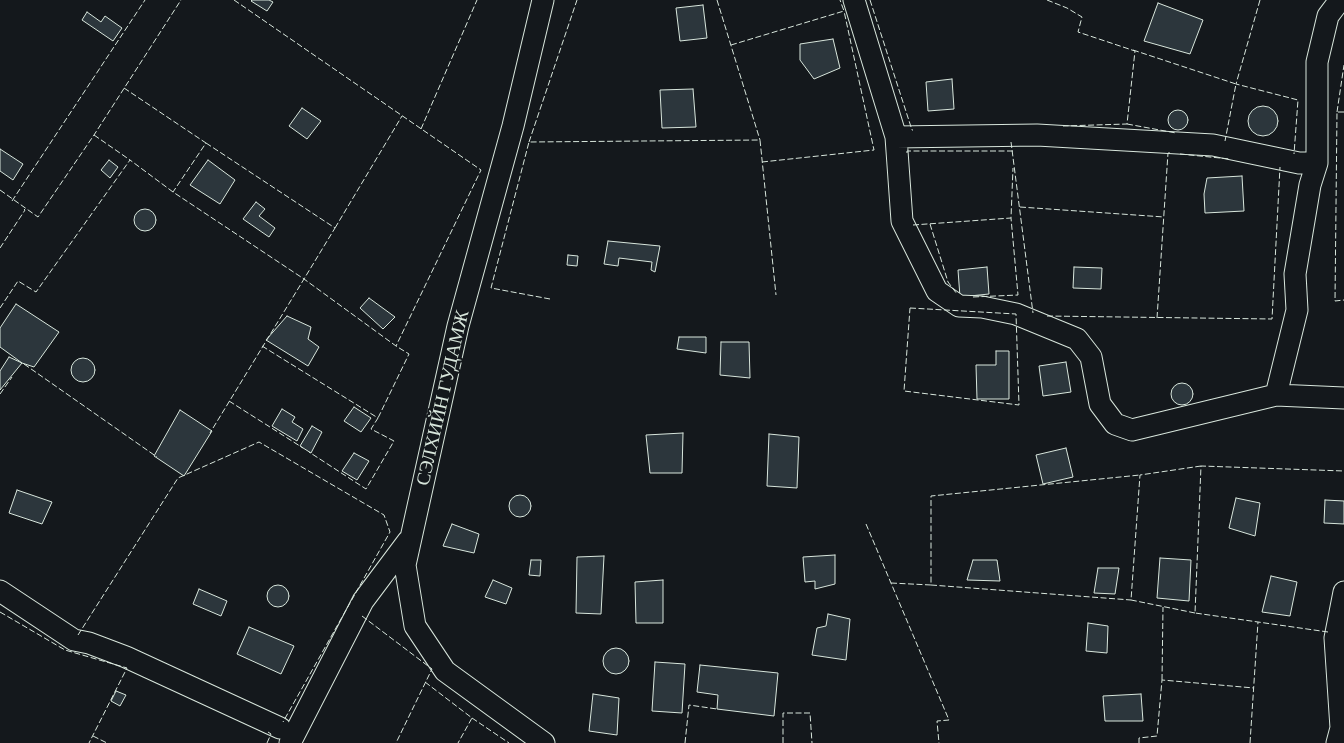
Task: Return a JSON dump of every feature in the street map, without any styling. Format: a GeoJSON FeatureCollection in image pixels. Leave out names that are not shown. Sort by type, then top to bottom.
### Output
{"type":"FeatureCollection","features":[{"type":"Feature","properties":{"kind":"street","name":"СЭЛХИЙН ГУДАМЖ"},"geometry":{"type":"LineString","coordinates":[[543,0],[513,126],[458,326],[406,565],[415,626],[445,671],[544,743]]}},
{"type":"Feature","properties":{"kind":"street"},"geometry":{"type":"LineString","coordinates":[[854,0],[896,138],[902,221],[937,291],[959,306],[1016,314],[1077,339],[1091,357],[1100,404],[1116,424],[1132,430],[1276,395],[1344,398]]}},
{"type":"Feature","properties":{"kind":"street"},"geometry":{"type":"LineString","coordinates":[[1276,395],[1297,310],[1295,274],[1310,185],[1317,163],[1316,62],[1328,16],[1340,0]]}},
{"type":"Feature","properties":{"kind":"street"},"geometry":{"type":"LineString","coordinates":[[896,138],[1037,135],[1213,145],[1300,162],[1317,163]]}},
{"type":"Feature","properties":{"kind":"street"},"geometry":{"type":"LineString","coordinates":[[0,591],[74,640],[89,643],[126,657],[285,736],[363,601],[412,535]]}},
{"type":"Feature","properties":{"kind":"street"},"geometry":{"type":"LineString","coordinates":[[1337,743],[1341,728],[1334,638],[1344,592]]}},
{"type":"Feature","properties":{"kind":"building"},"geometry":{"type":"Polygon","coordinates":[[[252,0],[269,0],[273,2],[267,11],[252,0]]]}},
{"type":"Feature","properties":{"kind":"building"},"geometry":{"type":"Polygon","coordinates":[[[1158,3],[1203,20],[1190,54],[1144,41],[1158,3]]]}},
{"type":"Feature","properties":{"kind":"building"},"geometry":{"type":"Polygon","coordinates":[[[703,5],[707,38],[680,41],[676,8],[703,5]]]}},
{"type":"Feature","properties":{"kind":"building"},"geometry":{"type":"Polygon","coordinates":[[[87,12],[101,22],[105,16],[122,28],[113,41],[82,20],[87,12]]]}},
{"type":"Feature","properties":{"kind":"building"},"geometry":{"type":"Polygon","coordinates":[[[833,39],[840,68],[814,79],[800,60],[800,44],[833,39]]]}},
{"type":"Feature","properties":{"kind":"building"},"geometry":{"type":"Polygon","coordinates":[[[952,79],[954,109],[928,111],[926,82],[952,79]]]}},
{"type":"Feature","properties":{"kind":"building"},"geometry":{"type":"Polygon","coordinates":[[[693,89],[696,127],[662,128],[660,90],[693,89]]]}},
{"type":"Feature","properties":{"kind":"building"},"geometry":{"type":"Polygon","coordinates":[[[1263,106],[1274,110],[1278,121],[1274,132],[1263,136],[1252,132],[1248,121],[1252,110],[1263,106]]]}},
{"type":"Feature","properties":{"kind":"building"},"geometry":{"type":"Polygon","coordinates":[[[302,108],[321,121],[307,139],[289,126],[302,108]]]}},
{"type":"Feature","properties":{"kind":"building"},"geometry":{"type":"Polygon","coordinates":[[[1178,110],[1185,113],[1188,120],[1185,127],[1178,130],[1171,127],[1168,120],[1171,113],[1178,110]]]}},
{"type":"Feature","properties":{"kind":"building"},"geometry":{"type":"Polygon","coordinates":[[[0,149],[23,164],[13,180],[0,171],[0,149]]]}},
{"type":"Feature","properties":{"kind":"building"},"geometry":{"type":"Polygon","coordinates":[[[109,160],[118,167],[110,178],[101,170],[109,160]]]}},
{"type":"Feature","properties":{"kind":"building"},"geometry":{"type":"Polygon","coordinates":[[[208,160],[235,180],[220,204],[190,185],[208,160]]]}},
{"type":"Feature","properties":{"kind":"building"},"geometry":{"type":"Polygon","coordinates":[[[1242,176],[1244,211],[1205,213],[1204,194],[1207,178],[1242,176]]]}},
{"type":"Feature","properties":{"kind":"building"},"geometry":{"type":"Polygon","coordinates":[[[256,202],[265,209],[259,216],[275,228],[269,237],[243,219],[256,202]]]}},
{"type":"Feature","properties":{"kind":"building"},"geometry":{"type":"Polygon","coordinates":[[[145,209],[153,212],[156,220],[153,228],[145,231],[137,228],[134,220],[137,212],[145,209]]]}},
{"type":"Feature","properties":{"kind":"building"},"geometry":{"type":"Polygon","coordinates":[[[608,241],[660,246],[655,272],[651,270],[652,262],[619,258],[618,266],[604,264],[608,241]]]}},
{"type":"Feature","properties":{"kind":"building"},"geometry":{"type":"Polygon","coordinates":[[[568,255],[578,256],[577,266],[567,265],[568,255]]]}},
{"type":"Feature","properties":{"kind":"building"},"geometry":{"type":"Polygon","coordinates":[[[987,267],[989,294],[960,297],[958,270],[987,267]]]}},
{"type":"Feature","properties":{"kind":"building"},"geometry":{"type":"Polygon","coordinates":[[[1074,267],[1102,268],[1101,289],[1073,288],[1074,267]]]}},
{"type":"Feature","properties":{"kind":"building"},"geometry":{"type":"Polygon","coordinates":[[[369,298],[395,317],[383,329],[360,308],[369,298]]]}},
{"type":"Feature","properties":{"kind":"building"},"geometry":{"type":"Polygon","coordinates":[[[16,304],[59,332],[34,367],[22,363],[0,347],[0,328],[16,304]]]}},
{"type":"Feature","properties":{"kind":"building"},"geometry":{"type":"Polygon","coordinates":[[[287,316],[311,327],[308,339],[319,347],[308,366],[266,340],[287,316]]]}},
{"type":"Feature","properties":{"kind":"building"},"geometry":{"type":"Polygon","coordinates":[[[679,337],[706,337],[706,353],[677,349],[679,337]]]}},
{"type":"Feature","properties":{"kind":"building"},"geometry":{"type":"Polygon","coordinates":[[[721,342],[749,342],[750,378],[720,375],[721,342]]]}},
{"type":"Feature","properties":{"kind":"building"},"geometry":{"type":"Polygon","coordinates":[[[996,351],[1009,351],[1009,399],[977,399],[976,365],[996,365],[996,351]]]}},
{"type":"Feature","properties":{"kind":"building"},"geometry":{"type":"Polygon","coordinates":[[[9,357],[22,363],[0,390],[0,371],[9,357]]]}},
{"type":"Feature","properties":{"kind":"building"},"geometry":{"type":"Polygon","coordinates":[[[83,358],[88,359],[94,365],[94,375],[88,381],[83,382],[78,381],[72,375],[71,370],[72,365],[78,359],[83,358]]]}},
{"type":"Feature","properties":{"kind":"building"},"geometry":{"type":"Polygon","coordinates":[[[1066,362],[1071,392],[1043,396],[1039,366],[1066,362]]]}},
{"type":"Feature","properties":{"kind":"building"},"geometry":{"type":"Polygon","coordinates":[[[1182,383],[1190,386],[1193,394],[1190,402],[1182,405],[1174,402],[1171,394],[1174,386],[1182,383]]]}},
{"type":"Feature","properties":{"kind":"building"},"geometry":{"type":"Polygon","coordinates":[[[354,407],[371,418],[361,432],[344,421],[354,407]]]}},
{"type":"Feature","properties":{"kind":"building"},"geometry":{"type":"Polygon","coordinates":[[[282,409],[295,417],[292,422],[303,429],[297,441],[272,426],[282,409]]]}},
{"type":"Feature","properties":{"kind":"building"},"geometry":{"type":"Polygon","coordinates":[[[180,410],[212,431],[184,476],[154,456],[180,410]]]}},
{"type":"Feature","properties":{"kind":"building"},"geometry":{"type":"Polygon","coordinates":[[[312,426],[322,432],[311,453],[300,446],[312,426]]]}},
{"type":"Feature","properties":{"kind":"building"},"geometry":{"type":"Polygon","coordinates":[[[683,433],[682,473],[650,473],[646,435],[683,433]]]}},
{"type":"Feature","properties":{"kind":"building"},"geometry":{"type":"Polygon","coordinates":[[[769,434],[799,437],[797,488],[767,486],[769,434]]]}},
{"type":"Feature","properties":{"kind":"building"},"geometry":{"type":"Polygon","coordinates":[[[1066,448],[1073,477],[1043,484],[1036,455],[1066,448]]]}},
{"type":"Feature","properties":{"kind":"building"},"geometry":{"type":"Polygon","coordinates":[[[354,453],[369,461],[357,480],[342,471],[354,453]]]}},
{"type":"Feature","properties":{"kind":"building"},"geometry":{"type":"Polygon","coordinates":[[[17,490],[52,502],[42,524],[9,513],[17,490]]]}},
{"type":"Feature","properties":{"kind":"building"},"geometry":{"type":"Polygon","coordinates":[[[520,495],[528,498],[531,506],[528,514],[520,517],[512,514],[509,506],[512,498],[520,495]]]}},
{"type":"Feature","properties":{"kind":"building"},"geometry":{"type":"Polygon","coordinates":[[[1236,498],[1260,503],[1255,536],[1229,528],[1236,498]]]}},
{"type":"Feature","properties":{"kind":"building"},"geometry":{"type":"Polygon","coordinates":[[[1325,500],[1344,501],[1344,524],[1324,523],[1325,500]]]}},
{"type":"Feature","properties":{"kind":"building"},"geometry":{"type":"Polygon","coordinates":[[[452,524],[479,534],[474,553],[443,546],[452,524]]]}},
{"type":"Feature","properties":{"kind":"building"},"geometry":{"type":"Polygon","coordinates":[[[835,555],[835,584],[815,589],[815,581],[805,582],[803,557],[835,555]]]}},
{"type":"Feature","properties":{"kind":"building"},"geometry":{"type":"Polygon","coordinates":[[[604,556],[601,614],[576,613],[577,557],[604,556]]]}},
{"type":"Feature","properties":{"kind":"building"},"geometry":{"type":"Polygon","coordinates":[[[1160,558],[1191,560],[1189,601],[1157,598],[1160,558]]]}},
{"type":"Feature","properties":{"kind":"building"},"geometry":{"type":"Polygon","coordinates":[[[531,560],[541,560],[540,576],[529,575],[531,560]]]}},
{"type":"Feature","properties":{"kind":"building"},"geometry":{"type":"Polygon","coordinates":[[[973,560],[997,560],[1000,581],[967,580],[973,560]]]}},
{"type":"Feature","properties":{"kind":"building"},"geometry":{"type":"Polygon","coordinates":[[[1098,568],[1119,568],[1115,594],[1094,593],[1098,568]]]}},
{"type":"Feature","properties":{"kind":"building"},"geometry":{"type":"Polygon","coordinates":[[[1271,576],[1297,582],[1290,616],[1262,612],[1271,576]]]}},
{"type":"Feature","properties":{"kind":"building"},"geometry":{"type":"Polygon","coordinates":[[[493,580],[512,588],[506,604],[485,597],[493,580]]]}},
{"type":"Feature","properties":{"kind":"building"},"geometry":{"type":"Polygon","coordinates":[[[663,580],[663,623],[636,623],[635,582],[663,580]]]}},
{"type":"Feature","properties":{"kind":"building"},"geometry":{"type":"Polygon","coordinates":[[[278,585],[286,588],[289,596],[286,604],[278,607],[270,604],[267,596],[270,588],[278,585]]]}},
{"type":"Feature","properties":{"kind":"building"},"geometry":{"type":"Polygon","coordinates":[[[199,589],[227,601],[221,616],[193,604],[199,589]]]}},
{"type":"Feature","properties":{"kind":"building"},"geometry":{"type":"Polygon","coordinates":[[[828,614],[850,619],[846,660],[812,655],[817,628],[826,626],[828,614]]]}},
{"type":"Feature","properties":{"kind":"building"},"geometry":{"type":"Polygon","coordinates":[[[1088,623],[1108,626],[1107,653],[1086,651],[1088,623]]]}},
{"type":"Feature","properties":{"kind":"building"},"geometry":{"type":"Polygon","coordinates":[[[249,627],[294,646],[281,674],[237,654],[249,627]]]}},
{"type":"Feature","properties":{"kind":"building"},"geometry":{"type":"Polygon","coordinates":[[[616,648],[625,652],[629,661],[625,670],[616,674],[607,670],[603,661],[607,652],[616,648]]]}},
{"type":"Feature","properties":{"kind":"building"},"geometry":{"type":"Polygon","coordinates":[[[655,662],[685,664],[682,713],[652,711],[655,662]]]}},
{"type":"Feature","properties":{"kind":"building"},"geometry":{"type":"Polygon","coordinates":[[[700,665],[778,673],[774,716],[717,709],[718,695],[697,692],[700,665]]]}},
{"type":"Feature","properties":{"kind":"building"},"geometry":{"type":"Polygon","coordinates":[[[116,691],[126,695],[120,706],[111,701],[116,691]]]}},
{"type":"Feature","properties":{"kind":"building"},"geometry":{"type":"Polygon","coordinates":[[[593,694],[619,698],[617,735],[589,731],[593,694]]]}},
{"type":"Feature","properties":{"kind":"building"},"geometry":{"type":"Polygon","coordinates":[[[1141,694],[1143,721],[1105,721],[1103,696],[1141,694]]]}},
{"type":"Feature","properties":{"kind":"fence"},"geometry":{"type":"LineString","coordinates":[[12,201],[145,0]]}},
{"type":"Feature","properties":{"kind":"fence"},"geometry":{"type":"LineString","coordinates":[[0,190],[38,217],[94,135],[181,0]]}},
{"type":"Feature","properties":{"kind":"fence"},"geometry":{"type":"LineString","coordinates":[[234,0],[481,170],[396,346]]}},
{"type":"Feature","properties":{"kind":"fence"},"geometry":{"type":"LineString","coordinates":[[421,129],[477,0]]}},
{"type":"Feature","properties":{"kind":"fence"},"geometry":{"type":"LineString","coordinates":[[529,142],[577,0]]}},
{"type":"Feature","properties":{"kind":"fence"},"geometry":{"type":"LineString","coordinates":[[717,0],[760,140]]}},
{"type":"Feature","properties":{"kind":"fence"},"geometry":{"type":"LineString","coordinates":[[731,45],[844,11],[840,0]]}},
{"type":"Feature","properties":{"kind":"fence"},"geometry":{"type":"LineString","coordinates":[[870,0],[913,130]]}},
{"type":"Feature","properties":{"kind":"fence"},"geometry":{"type":"LineString","coordinates":[[1047,0],[1067,8],[1082,17],[1078,32],[1135,51],[1127,124],[1063,126]]}},
{"type":"Feature","properties":{"kind":"fence"},"geometry":{"type":"LineString","coordinates":[[1260,0],[1236,84],[1298,100],[1294,154]]}},
{"type":"Feature","properties":{"kind":"fence"},"geometry":{"type":"LineString","coordinates":[[762,162],[874,150],[844,11]]}},
{"type":"Feature","properties":{"kind":"fence"},"geometry":{"type":"LineString","coordinates":[[1133,50],[1236,84],[1225,141]]}},
{"type":"Feature","properties":{"kind":"fence"},"geometry":{"type":"LineString","coordinates":[[1337,112],[1344,65]]}},
{"type":"Feature","properties":{"kind":"fence"},"geometry":{"type":"LineString","coordinates":[[124,88],[206,143],[173,192]]}},
{"type":"Feature","properties":{"kind":"fence"},"geometry":{"type":"LineString","coordinates":[[1344,112],[1337,112],[1335,301],[1344,300]]}},
{"type":"Feature","properties":{"kind":"fence"},"geometry":{"type":"LineString","coordinates":[[335,228],[402,116]]}},
{"type":"Feature","properties":{"kind":"fence"},"geometry":{"type":"LineString","coordinates":[[1127,124],[1176,133]]}},
{"type":"Feature","properties":{"kind":"fence"},"geometry":{"type":"LineString","coordinates":[[94,135],[130,160]]}},
{"type":"Feature","properties":{"kind":"fence"},"geometry":{"type":"LineString","coordinates":[[550,299],[491,288],[529,142],[760,140],[776,295]]}},
{"type":"Feature","properties":{"kind":"fence"},"geometry":{"type":"LineString","coordinates":[[1011,142],[1033,313]]}},
{"type":"Feature","properties":{"kind":"fence"},"geometry":{"type":"LineString","coordinates":[[206,143],[335,228],[304,279],[409,354],[378,418]]}},
{"type":"Feature","properties":{"kind":"fence"},"geometry":{"type":"LineString","coordinates":[[907,153],[907,151],[1013,151]]}},
{"type":"Feature","properties":{"kind":"fence"},"geometry":{"type":"LineString","coordinates":[[1157,318],[1168,153],[1170,153]]}},
{"type":"Feature","properties":{"kind":"fence"},"geometry":{"type":"LineString","coordinates":[[1180,154],[1230,159]]}},
{"type":"Feature","properties":{"kind":"fence"},"geometry":{"type":"LineString","coordinates":[[0,308],[18,281],[36,292],[130,160],[173,192],[304,279],[210,433]]}},
{"type":"Feature","properties":{"kind":"fence"},"geometry":{"type":"LineString","coordinates":[[1047,316],[1272,319],[1280,167]]}},
{"type":"Feature","properties":{"kind":"fence"},"geometry":{"type":"LineString","coordinates":[[913,225],[1011,218],[1013,168]]}},
{"type":"Feature","properties":{"kind":"fence"},"geometry":{"type":"LineString","coordinates":[[1020,207],[1164,217]]}},
{"type":"Feature","properties":{"kind":"fence"},"geometry":{"type":"LineString","coordinates":[[0,248],[24,209]]}},
{"type":"Feature","properties":{"kind":"fence"},"geometry":{"type":"LineString","coordinates":[[973,297],[1018,295],[1011,218]]}},
{"type":"Feature","properties":{"kind":"fence"},"geometry":{"type":"LineString","coordinates":[[930,224],[948,282],[957,294]]}},
{"type":"Feature","properties":{"kind":"fence"},"geometry":{"type":"LineString","coordinates":[[910,308],[1016,314],[1019,405],[904,391],[910,308]]}},
{"type":"Feature","properties":{"kind":"fence"},"geometry":{"type":"LineString","coordinates":[[262,346],[378,418],[371,429],[394,441],[366,489],[309,452]]}},
{"type":"Feature","properties":{"kind":"fence"},"geometry":{"type":"LineString","coordinates":[[24,364],[157,457]]}},
{"type":"Feature","properties":{"kind":"fence"},"geometry":{"type":"LineString","coordinates":[[0,394],[12,377]]}},
{"type":"Feature","properties":{"kind":"fence"},"geometry":{"type":"LineString","coordinates":[[229,401],[303,448]]}},
{"type":"Feature","properties":{"kind":"fence"},"geometry":{"type":"LineString","coordinates":[[78,635],[178,478],[259,442],[384,515],[390,532],[283,722]]}},
{"type":"Feature","properties":{"kind":"fence"},"geometry":{"type":"LineString","coordinates":[[1195,613],[1131,600],[1140,475],[1201,466]]}},
{"type":"Feature","properties":{"kind":"fence"},"geometry":{"type":"LineString","coordinates":[[1328,632],[1195,613],[1201,466],[1344,471]]}},
{"type":"Feature","properties":{"kind":"fence"},"geometry":{"type":"LineString","coordinates":[[891,583],[931,585],[931,496],[1140,475]]}},
{"type":"Feature","properties":{"kind":"fence"},"geometry":{"type":"LineString","coordinates":[[866,524],[949,720],[937,721],[939,743]]}},
{"type":"Feature","properties":{"kind":"fence"},"geometry":{"type":"LineString","coordinates":[[931,585],[1131,600]]}},
{"type":"Feature","properties":{"kind":"fence"},"geometry":{"type":"LineString","coordinates":[[1162,680],[1163,607]]}},
{"type":"Feature","properties":{"kind":"fence"},"geometry":{"type":"LineString","coordinates":[[0,612],[65,650],[127,668],[89,743]]}},
{"type":"Feature","properties":{"kind":"fence"},"geometry":{"type":"LineString","coordinates":[[362,616],[432,669],[396,743]]}},
{"type":"Feature","properties":{"kind":"fence"},"geometry":{"type":"LineString","coordinates":[[1250,743],[1258,622]]}},
{"type":"Feature","properties":{"kind":"fence"},"geometry":{"type":"LineString","coordinates":[[1139,743],[1139,738],[1157,736],[1162,680],[1254,688]]}},
{"type":"Feature","properties":{"kind":"fence"},"geometry":{"type":"LineString","coordinates":[[425,682],[472,718],[458,743]]}},
{"type":"Feature","properties":{"kind":"fence"},"geometry":{"type":"LineString","coordinates":[[685,743],[689,705],[717,709]]}},
{"type":"Feature","properties":{"kind":"fence"},"geometry":{"type":"LineString","coordinates":[[783,743],[783,713],[810,713],[812,743]]}},
{"type":"Feature","properties":{"kind":"fence"},"geometry":{"type":"LineString","coordinates":[[472,718],[509,743]]}},
{"type":"Feature","properties":{"kind":"fence"},"geometry":{"type":"LineString","coordinates":[[267,743],[271,734],[268,732]]}},
{"type":"Feature","properties":{"kind":"fence"},"geometry":{"type":"LineString","coordinates":[[93,736],[107,743]]}}]}
